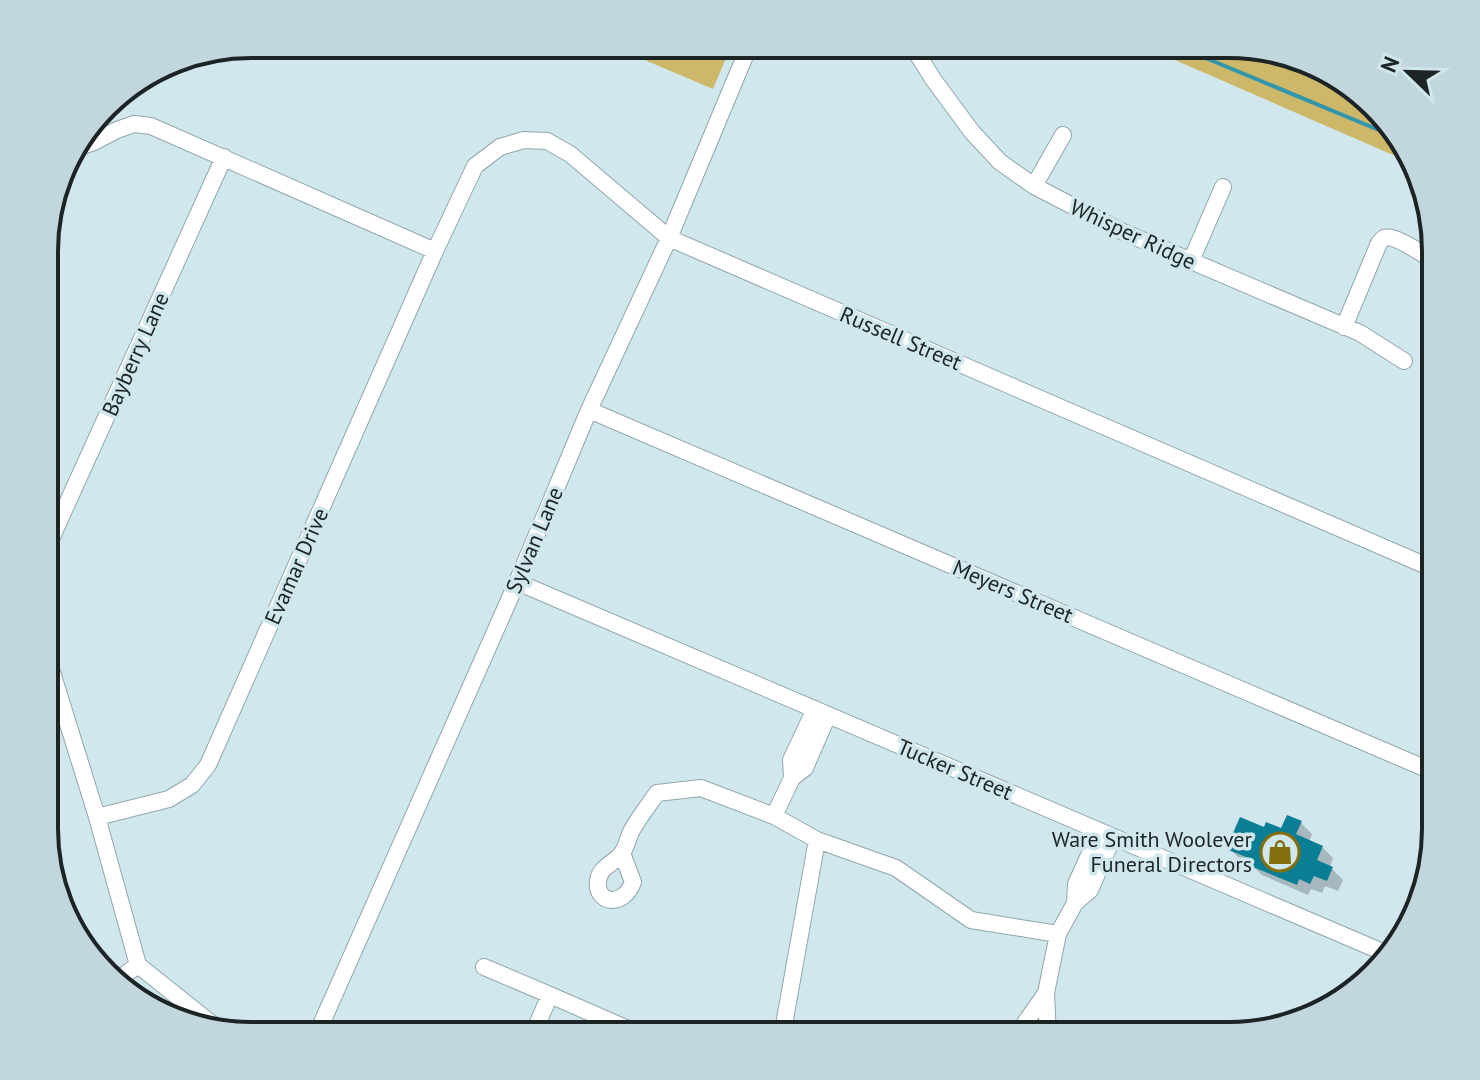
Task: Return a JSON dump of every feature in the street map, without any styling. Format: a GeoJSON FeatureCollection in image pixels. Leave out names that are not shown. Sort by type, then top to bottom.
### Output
{"type":"FeatureCollection","features":[{"type":"Feature","properties":{"kind":"street","name":"Sylvan Lane"},"geometry":{"type":"LineString","coordinates":[[322,1022],[517,582],[589,410],[669,238],[744,58]]}},
{"type":"Feature","properties":{"kind":"street","name":"Whisper Ridge"},"geometry":{"type":"LineString","coordinates":[[920,58],[972,132],[1000,162],[1034,186],[1121,231],[1380,344],[1404,361]]}},
{"type":"Feature","properties":{"kind":"street"},"geometry":{"type":"LineString","coordinates":[[92,141],[134,124],[151,126],[435,251]]}},
{"type":"Feature","properties":{"kind":"street"},"geometry":{"type":"LineString","coordinates":[[1034,186],[1063,135]]}},
{"type":"Feature","properties":{"kind":"street","name":"Russell Street"},"geometry":{"type":"LineString","coordinates":[[435,251],[475,166],[500,147],[524,140],[547,141],[570,154],[669,238],[1422,564]]}},
{"type":"Feature","properties":{"kind":"street","name":"Bayberry Lane"},"geometry":{"type":"LineString","coordinates":[[58,524],[224,157]]}},
{"type":"Feature","properties":{"kind":"street"},"geometry":{"type":"LineString","coordinates":[[1191,261],[1223,187]]}},
{"type":"Feature","properties":{"kind":"street"},"geometry":{"type":"LineString","coordinates":[[1344,327],[1382,238],[1397,239],[1422,254]]}},
{"type":"Feature","properties":{"kind":"street","name":"Evamar Drive"},"geometry":{"type":"LineString","coordinates":[[97,817],[169,799],[192,785],[208,765],[435,251]]}},
{"type":"Feature","properties":{"kind":"street","name":"Meyers Street"},"geometry":{"type":"LineString","coordinates":[[589,410],[1422,767]]}},
{"type":"Feature","properties":{"kind":"street","name":"Tucker Street"},"geometry":{"type":"LineString","coordinates":[[517,582],[1379,950]]}},
{"type":"Feature","properties":{"kind":"street"},"geometry":{"type":"LineString","coordinates":[[58,692],[138,965],[200,1015]]}},
{"type":"Feature","properties":{"kind":"street"},"geometry":{"type":"LineString","coordinates":[[774,816],[792,778],[805,768],[822,712]]}},
{"type":"Feature","properties":{"kind":"street"},"geometry":{"type":"LineString","coordinates":[[622,853],[633,829],[657,793],[701,788],[774,816],[817,840],[896,868],[971,920],[1058,934]]}},
{"type":"Feature","properties":{"kind":"street"},"geometry":{"type":"LineString","coordinates":[[1047,1022],[1046,993],[1058,934],[1075,903],[1090,890],[1106,834]]}},
{"type":"Feature","properties":{"kind":"street"},"geometry":{"type":"LineString","coordinates":[[784,1022],[817,840]]}},
{"type":"Feature","properties":{"kind":"street"},"geometry":{"type":"LineString","coordinates":[[125,975],[138,965]]}},
{"type":"Feature","properties":{"kind":"street"},"geometry":{"type":"LineString","coordinates":[[484,967],[612,1022]]}},
{"type":"Feature","properties":{"kind":"street"},"geometry":{"type":"LineString","coordinates":[[1026,1022],[1046,993]]}},
{"type":"Feature","properties":{"kind":"street"},"geometry":{"type":"LineString","coordinates":[[538,1022],[550,995]]}},
{"type":"Feature","properties":{"kind":"shaded area"},"geometry":{"type":"Polygon","coordinates":[[[640,58],[726,58],[713,89],[640,58]]]}},
{"type":"Feature","properties":{"kind":"shaded area"},"geometry":{"type":"Polygon","coordinates":[[[1170,58],[1242,58],[1291,68],[1326,84],[1347,98],[1366,114],[1397,157],[1170,58]]]}},
{"type":"Feature","properties":{"kind":"building"},"geometry":{"type":"Polygon","coordinates":[[[1287,815],[1302,821],[1296,834],[1323,846],[1317,860],[1333,867],[1327,881],[1314,876],[1310,884],[1299,879],[1297,885],[1248,865],[1251,859],[1226,849],[1240,817],[1264,827],[1266,822],[1281,828],[1287,815]]]}},
{"type":"Feature","properties":{"kind":"waterway"},"geometry":{"type":"LineString","coordinates":[[1206,58],[1380,130]]}},
{"type":"Feature","properties":{"kind":"place","name":"Ware Smith Woolever Funeral Directors"},"geometry":{"type":"Point","coordinates":[1280,852]}}]}
